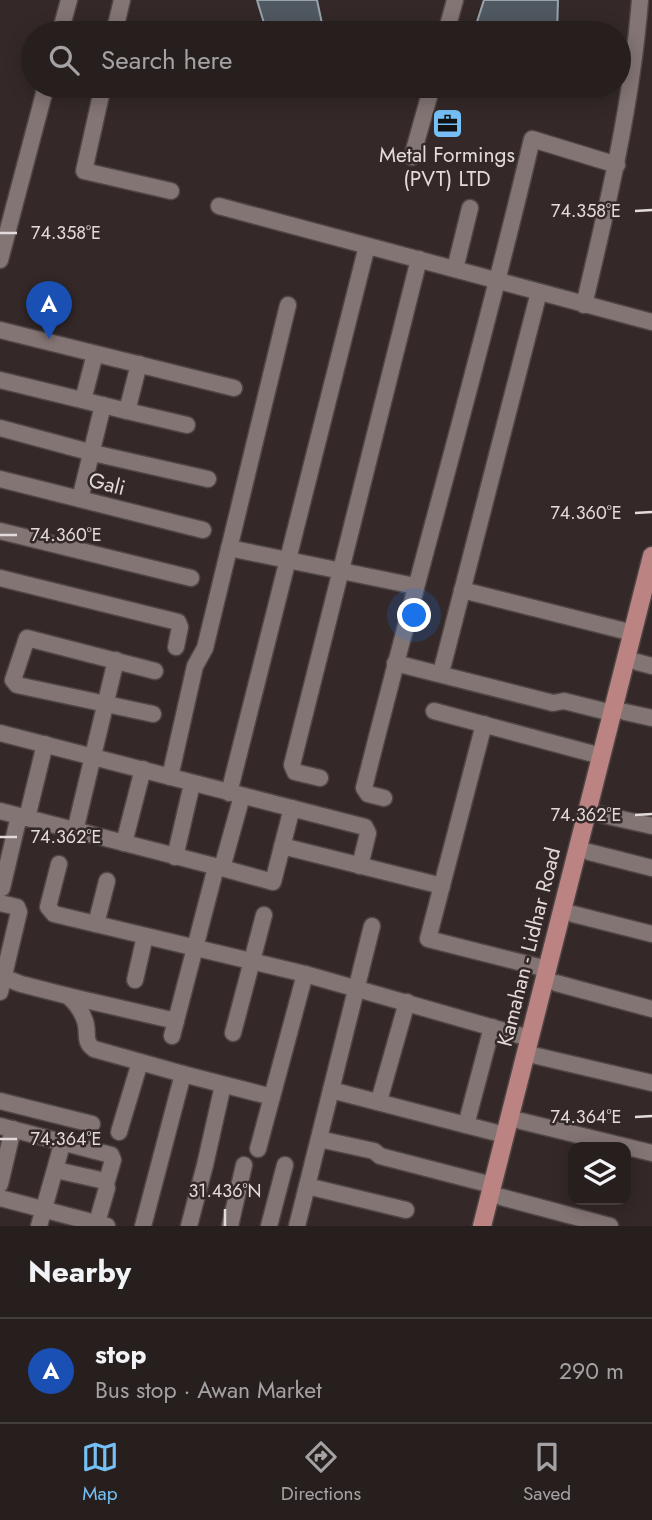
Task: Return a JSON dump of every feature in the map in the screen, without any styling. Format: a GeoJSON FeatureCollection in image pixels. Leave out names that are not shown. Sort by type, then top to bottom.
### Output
{"type":"FeatureCollection","features":[{"type":"Feature","properties":{"kind":"main road","name":"Kamahan - Lidhar Road"},"geometry":{"type":"LineString","coordinates":[[494,1226],[505,1135],[529,1038],[573,914],[599,814],[633,633],[652,556]]}},
{"type":"Feature","properties":{"kind":"main road","name":"Kamahan - Lidhar Road"},"geometry":{"type":"LineString","coordinates":[[482,1226],[521,1121],[601,756],[618,713],[645,664],[652,604]]}},
{"type":"Feature","properties":{"kind":"street"},"geometry":{"type":"LineString","coordinates":[[63,21],[69,0]]}},
{"type":"Feature","properties":{"kind":"street"},"geometry":{"type":"LineString","coordinates":[[117,21],[122,0]]}},
{"type":"Feature","properties":{"kind":"street"},"geometry":{"type":"LineString","coordinates":[[449,21],[455,0]]}},
{"type":"Feature","properties":{"kind":"street"},"geometry":{"type":"LineString","coordinates":[[631,79],[640,0]]}},
{"type":"Feature","properties":{"kind":"street"},"geometry":{"type":"LineString","coordinates":[[0,260],[43,98]]}},
{"type":"Feature","properties":{"kind":"street"},"geometry":{"type":"LineString","coordinates":[[100,98],[84,171],[172,191]]}},
{"type":"Feature","properties":{"kind":"street"},"geometry":{"type":"LineString","coordinates":[[412,157],[429,98]]}},
{"type":"Feature","properties":{"kind":"street"},"geometry":{"type":"LineString","coordinates":[[584,304],[617,165],[628,98]]}},
{"type":"Feature","properties":{"kind":"street"},"geometry":{"type":"LineString","coordinates":[[384,798],[368,794],[364,788],[415,586],[498,281],[532,139],[617,165]]}},
{"type":"Feature","properties":{"kind":"street"},"geometry":{"type":"LineString","coordinates":[[219,206],[652,323]]}},
{"type":"Feature","properties":{"kind":"street"},"geometry":{"type":"LineString","coordinates":[[455,269],[470,208]]}},
{"type":"Feature","properties":{"kind":"street"},"geometry":{"type":"LineString","coordinates":[[45,744],[1,895],[19,910],[1,982],[21,984],[68,996],[174,1029],[219,868],[288,560],[367,246]]}},
{"type":"Feature","properties":{"kind":"street"},"geometry":{"type":"LineString","coordinates":[[320,778],[296,772],[292,765],[419,260]]}},
{"type":"Feature","properties":{"kind":"street"},"geometry":{"type":"LineString","coordinates":[[443,665],[539,292]]}},
{"type":"Feature","properties":{"kind":"street"},"geometry":{"type":"LineString","coordinates":[[170,777],[195,666],[205,648],[288,304]]}},
{"type":"Feature","properties":{"kind":"street"},"geometry":{"type":"LineString","coordinates":[[0,330],[234,388]]}},
{"type":"Feature","properties":{"kind":"street"},"geometry":{"type":"LineString","coordinates":[[83,400],[94,354]]}},
{"type":"Feature","properties":{"kind":"street"},"geometry":{"type":"LineString","coordinates":[[127,411],[139,364]]}},
{"type":"Feature","properties":{"kind":"street"},"geometry":{"type":"LineString","coordinates":[[0,380],[187,425]]}},
{"type":"Feature","properties":{"kind":"street"},"geometry":{"type":"LineString","coordinates":[[80,499],[103,405]]}},
{"type":"Feature","properties":{"kind":"street"},"geometry":{"type":"LineString","coordinates":[[0,428],[93,453],[208,479]]}},
{"type":"Feature","properties":{"kind":"street","name":"Gali"},"geometry":{"type":"LineString","coordinates":[[0,479],[203,530]]}},
{"type":"Feature","properties":{"kind":"street"},"geometry":{"type":"LineString","coordinates":[[0,531],[191,578]]}},
{"type":"Feature","properties":{"kind":"street"},"geometry":{"type":"LineString","coordinates":[[229,548],[415,586]]}},
{"type":"Feature","properties":{"kind":"street"},"geometry":{"type":"LineString","coordinates":[[0,579],[178,622],[180,627],[176,647]]}},
{"type":"Feature","properties":{"kind":"street"},"geometry":{"type":"LineString","coordinates":[[462,590],[633,633]]}},
{"type":"Feature","properties":{"kind":"street"},"geometry":{"type":"LineString","coordinates":[[153,714],[17,685],[13,680],[27,638],[155,671]]}},
{"type":"Feature","properties":{"kind":"street"},"geometry":{"type":"LineString","coordinates":[[75,831],[116,660]]}},
{"type":"Feature","properties":{"kind":"street"},"geometry":{"type":"LineString","coordinates":[[395,663],[553,703],[564,701],[652,718]]}},
{"type":"Feature","properties":{"kind":"street"},"geometry":{"type":"LineString","coordinates":[[434,711],[601,756]]}},
{"type":"Feature","properties":{"kind":"street"},"geometry":{"type":"LineString","coordinates":[[484,724],[428,939],[652,1009]]}},
{"type":"Feature","properties":{"kind":"street"},"geometry":{"type":"LineString","coordinates":[[0,733],[368,829],[359,866]]}},
{"type":"Feature","properties":{"kind":"street"},"geometry":{"type":"LineString","coordinates":[[124,843],[143,769]]}},
{"type":"Feature","properties":{"kind":"street"},"geometry":{"type":"LineString","coordinates":[[175,857],[192,784]]}},
{"type":"Feature","properties":{"kind":"street"},"geometry":{"type":"LineString","coordinates":[[0,811],[219,868],[272,887],[292,808]]}},
{"type":"Feature","properties":{"kind":"street"},"geometry":{"type":"LineString","coordinates":[[599,814],[652,826]]}},
{"type":"Feature","properties":{"kind":"street"},"geometry":{"type":"LineString","coordinates":[[282,846],[442,886]]}},
{"type":"Feature","properties":{"kind":"street"},"geometry":{"type":"LineString","coordinates":[[589,852],[652,868]]}},
{"type":"Feature","properties":{"kind":"street"},"geometry":{"type":"LineString","coordinates":[[59,864],[48,907],[50,912],[305,974],[529,1038]]}},
{"type":"Feature","properties":{"kind":"street"},"geometry":{"type":"LineString","coordinates":[[96,924],[107,881]]}},
{"type":"Feature","properties":{"kind":"street"},"geometry":{"type":"LineString","coordinates":[[573,914],[652,933]]}},
{"type":"Feature","properties":{"kind":"street"},"geometry":{"type":"LineString","coordinates":[[233,1033],[264,915]]}},
{"type":"Feature","properties":{"kind":"street"},"geometry":{"type":"LineString","coordinates":[[297,1226],[372,926]]}},
{"type":"Feature","properties":{"kind":"street"},"geometry":{"type":"LineString","coordinates":[[135,980],[145,936]]}},
{"type":"Feature","properties":{"kind":"street"},"geometry":{"type":"LineString","coordinates":[[258,1149],[305,974]]}},
{"type":"Feature","properties":{"kind":"street"},"geometry":{"type":"LineString","coordinates":[[68,996],[74,1001],[85,1022],[89,1045],[140,1062],[272,1097]]}},
{"type":"Feature","properties":{"kind":"street"},"geometry":{"type":"LineString","coordinates":[[379,1101],[407,1002]]}},
{"type":"Feature","properties":{"kind":"street"},"geometry":{"type":"LineString","coordinates":[[466,1125],[492,1027]]}},
{"type":"Feature","properties":{"kind":"street"},"geometry":{"type":"LineString","coordinates":[[537,1056],[652,1083]]}},
{"type":"Feature","properties":{"kind":"street"},"geometry":{"type":"LineString","coordinates":[[119,1132],[140,1062]]}},
{"type":"Feature","properties":{"kind":"street"},"geometry":{"type":"LineString","coordinates":[[143,1226],[183,1074]]}},
{"type":"Feature","properties":{"kind":"street"},"geometry":{"type":"LineString","coordinates":[[189,1226],[223,1085]]}},
{"type":"Feature","properties":{"kind":"street"},"geometry":{"type":"LineString","coordinates":[[331,1090],[505,1135]]}},
{"type":"Feature","properties":{"kind":"street"},"geometry":{"type":"LineString","coordinates":[[0,1101],[92,1124]]}},
{"type":"Feature","properties":{"kind":"street"},"geometry":{"type":"LineString","coordinates":[[521,1121],[652,1153]]}},
{"type":"Feature","properties":{"kind":"street"},"geometry":{"type":"LineString","coordinates":[[0,1184],[7,1128],[111,1155],[113,1160],[106,1184],[100,1225],[0,1198]]}},
{"type":"Feature","properties":{"kind":"street"},"geometry":{"type":"LineString","coordinates":[[319,1139],[374,1151],[380,1156],[610,1226]]}},
{"type":"Feature","properties":{"kind":"street"},"geometry":{"type":"LineString","coordinates":[[39,1226],[63,1141]]}},
{"type":"Feature","properties":{"kind":"street"},"geometry":{"type":"LineString","coordinates":[[230,1226],[244,1165]]}},
{"type":"Feature","properties":{"kind":"street"},"geometry":{"type":"LineString","coordinates":[[270,1226],[285,1165]]}},
{"type":"Feature","properties":{"kind":"street"},"geometry":{"type":"LineString","coordinates":[[56,1170],[105,1181],[106,1184]]}},
{"type":"Feature","properties":{"kind":"street"},"geometry":{"type":"LineString","coordinates":[[307,1186],[405,1210]]}},
{"type":"Feature","properties":{"kind":"building"},"geometry":{"type":"Polygon","coordinates":[[[257,0],[317,0],[321,21],[263,21],[257,0]]]}},
{"type":"Feature","properties":{"kind":"building"},"geometry":{"type":"Polygon","coordinates":[[[484,0],[558,0],[557,21],[477,21],[484,0]]]}},
{"type":"Feature","properties":{"kind":"place","name":"Metal Formings (PVT) LTD"},"geometry":{"type":"Point","coordinates":[447,123]}},
{"type":"Feature","properties":{"kind":"place","name":"stop"},"geometry":{"type":"Point","coordinates":[49,339]}}]}
